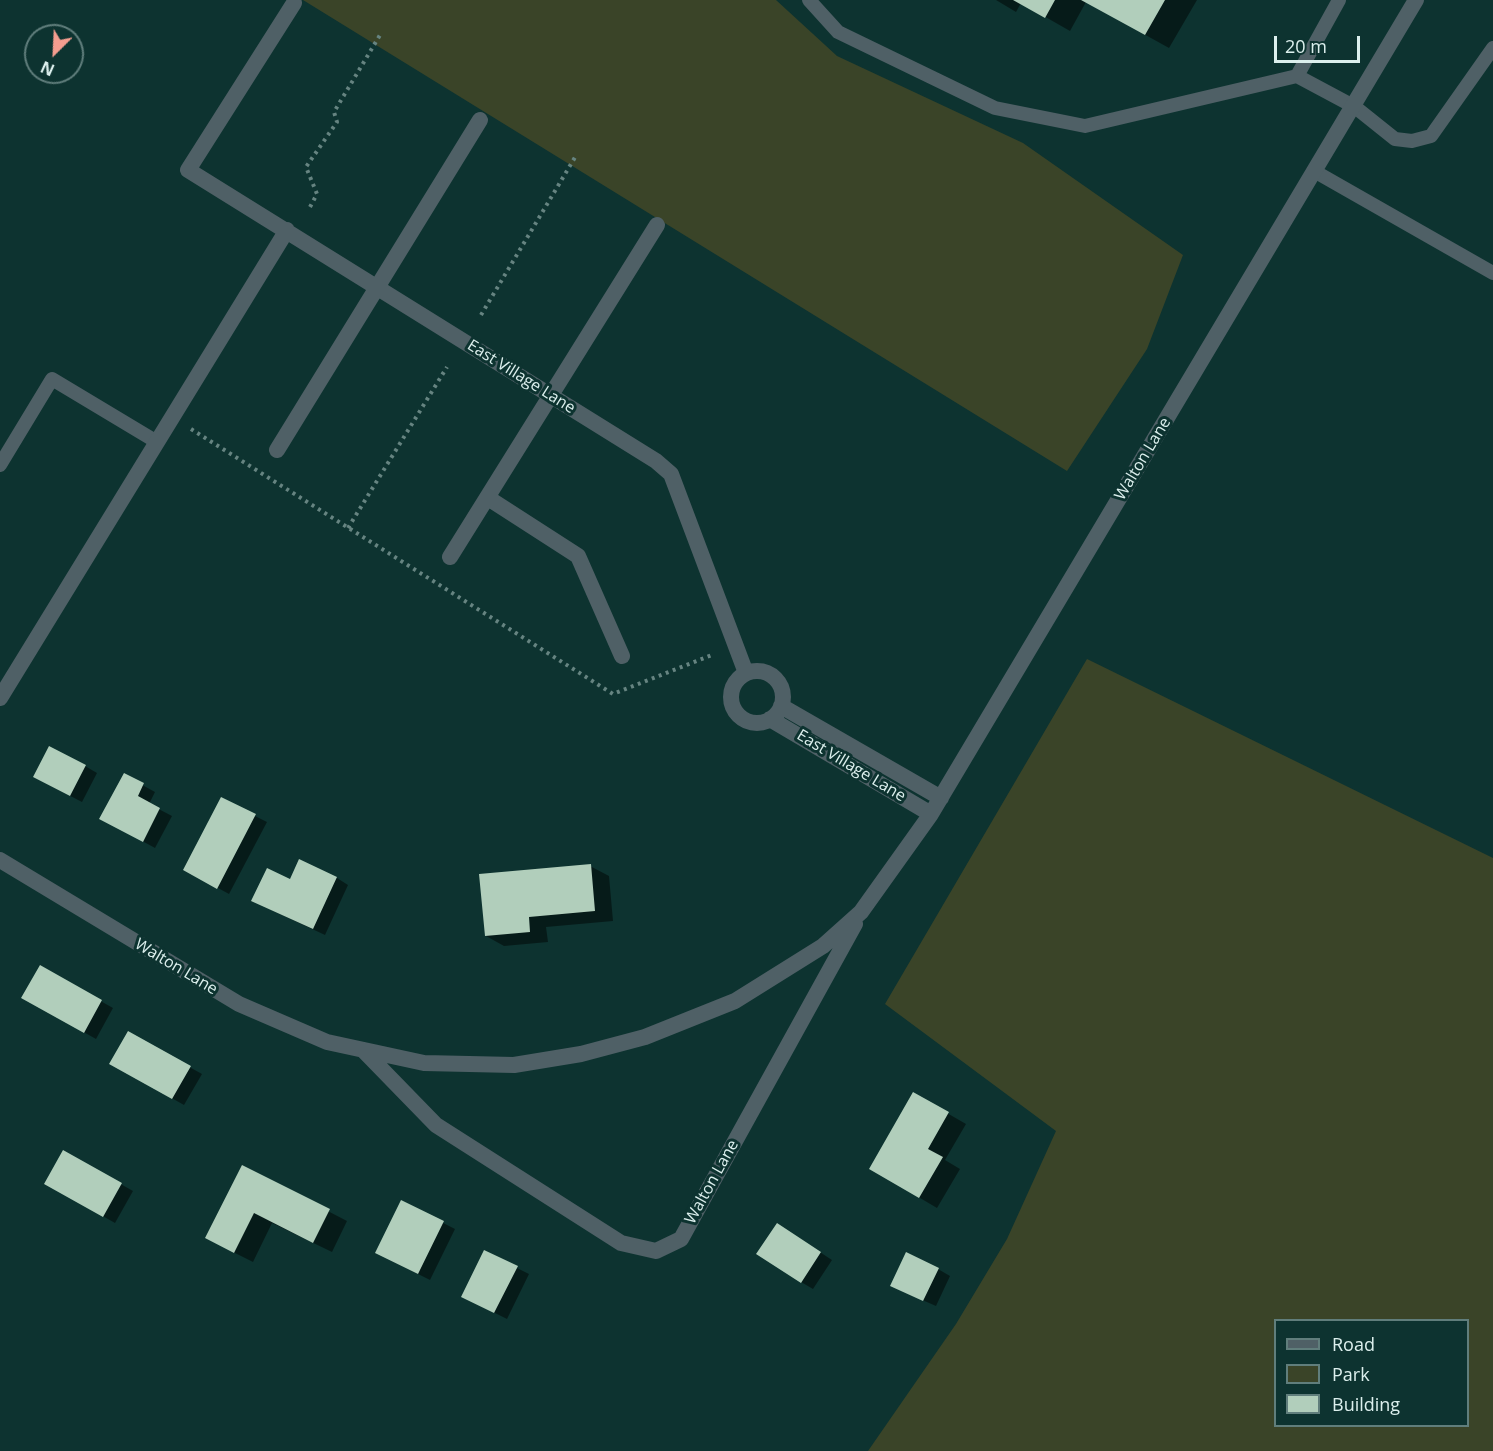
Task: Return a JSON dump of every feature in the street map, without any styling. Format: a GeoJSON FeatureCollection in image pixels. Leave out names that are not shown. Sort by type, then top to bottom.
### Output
{"type":"FeatureCollection","features":[{"type":"Feature","properties":{"kind":"street","name":"Walton Lane"},"geometry":{"type":"LineString","coordinates":[[363,1050],[436,1125],[621,1243],[656,1251],[681,1239],[861,912],[941,798],[1314,171],[1355,107],[1416,0]]}},
{"type":"Feature","properties":{"kind":"street","name":"East Village Lane"},"geometry":{"type":"LineString","coordinates":[[294,3],[188,170],[656,461],[671,474],[746,673],[734,685],[731,693],[735,710],[747,720],[755,723],[776,712]]}},
{"type":"Feature","properties":{"kind":"street"},"geometry":{"type":"LineString","coordinates":[[277,450],[480,120]]}},
{"type":"Feature","properties":{"kind":"street"},"geometry":{"type":"LineString","coordinates":[[450,557],[657,225]]}},
{"type":"Feature","properties":{"kind":"street"},"geometry":{"type":"LineString","coordinates":[[0,698],[287,231]]}},
{"type":"Feature","properties":{"kind":"street"},"geometry":{"type":"LineString","coordinates":[[488,498],[578,556],[622,656]]}},
{"type":"Feature","properties":{"kind":"street"},"geometry":{"type":"LineString","coordinates":[[746,673],[764,672],[778,682],[783,698],[776,712]]}},
{"type":"Feature","properties":{"kind":"street","name":"East Village Lane"},"geometry":{"type":"LineString","coordinates":[[776,712],[941,798]]}},
{"type":"Feature","properties":{"kind":"street","name":"East Village Lane"},"geometry":{"type":"LineString","coordinates":[[776,712],[931,814]]}},
{"type":"Feature","properties":{"kind":"street","name":"Walton Lane"},"geometry":{"type":"LineString","coordinates":[[0,860],[239,1004],[327,1042],[424,1063],[514,1065],[581,1054],[645,1037],[735,1001],[823,946],[861,912]]}},
{"type":"Feature","properties":{"kind":"lane"},"geometry":{"type":"LineString","coordinates":[[809,0],[838,32],[995,108],[1085,126],[1297,76],[1355,107],[1395,139],[1412,141],[1431,136],[1493,48]]}},
{"type":"Feature","properties":{"kind":"lane"},"geometry":{"type":"LineString","coordinates":[[1297,76],[1339,0]]}},
{"type":"Feature","properties":{"kind":"lane"},"geometry":{"type":"LineString","coordinates":[[1314,171],[1493,273]]}},
{"type":"Feature","properties":{"kind":"lane"},"geometry":{"type":"LineString","coordinates":[[0,465],[52,379],[157,442]]}},
{"type":"Feature","properties":{"kind":"path"},"geometry":{"type":"LineString","coordinates":[[310,207],[317,194],[306,167],[337,122],[334,112],[380,35]]}},
{"type":"Feature","properties":{"kind":"path"},"geometry":{"type":"LineString","coordinates":[[481,315],[577,154]]}},
{"type":"Feature","properties":{"kind":"path"},"geometry":{"type":"LineString","coordinates":[[348,528],[447,367]]}},
{"type":"Feature","properties":{"kind":"path"},"geometry":{"type":"LineString","coordinates":[[185,426],[613,694],[712,655]]}},
{"type":"Feature","properties":{"kind":"green space"},"geometry":{"type":"Polygon","coordinates":[[[303,0],[776,0],[837,56],[1023,143],[1183,255],[1147,349],[1067,471],[303,0]]]}},
{"type":"Feature","properties":{"kind":"green space"},"geometry":{"type":"Polygon","coordinates":[[[1087,659],[1493,858],[1493,1451],[868,1451],[956,1324],[1007,1239],[1056,1131],[885,1004],[1087,659]]]}},
{"type":"Feature","properties":{"kind":"building"},"geometry":{"type":"Polygon","coordinates":[[[1013,0],[1055,0],[1045,18],[1013,0]]]}},
{"type":"Feature","properties":{"kind":"building"},"geometry":{"type":"Polygon","coordinates":[[[1081,0],[1165,0],[1145,35],[1081,0]]]}},
{"type":"Feature","properties":{"kind":"building"},"geometry":{"type":"Polygon","coordinates":[[[49,746],[86,765],[70,796],[33,777],[49,746]]]}},
{"type":"Feature","properties":{"kind":"building"},"geometry":{"type":"Polygon","coordinates":[[[124,773],[144,783],[138,796],[160,808],[143,842],[99,819],[124,773]]]}},
{"type":"Feature","properties":{"kind":"building"},"geometry":{"type":"Polygon","coordinates":[[[221,797],[256,814],[217,889],[183,870],[221,797]]]}},
{"type":"Feature","properties":{"kind":"building"},"geometry":{"type":"Polygon","coordinates":[[[299,859],[337,877],[313,929],[251,901],[267,868],[290,879],[299,859]]]}},
{"type":"Feature","properties":{"kind":"building"},"geometry":{"type":"Polygon","coordinates":[[[591,864],[595,911],[529,917],[530,932],[485,936],[479,874],[591,864]]]}},
{"type":"Feature","properties":{"kind":"building"},"geometry":{"type":"Polygon","coordinates":[[[40,965],[102,1000],[84,1033],[21,998],[40,965]]]}},
{"type":"Feature","properties":{"kind":"building"},"geometry":{"type":"Polygon","coordinates":[[[128,1031],[191,1066],[172,1099],[109,1064],[128,1031]]]}},
{"type":"Feature","properties":{"kind":"building"},"geometry":{"type":"Polygon","coordinates":[[[913,1092],[949,1112],[928,1149],[943,1157],[919,1198],[869,1169],[913,1092]]]}},
{"type":"Feature","properties":{"kind":"building"},"geometry":{"type":"Polygon","coordinates":[[[63,1150],[122,1183],[103,1217],[44,1184],[63,1150]]]}},
{"type":"Feature","properties":{"kind":"building"},"geometry":{"type":"Polygon","coordinates":[[[242,1165],[330,1209],[313,1243],[254,1213],[234,1253],[205,1238],[242,1165]]]}},
{"type":"Feature","properties":{"kind":"building"},"geometry":{"type":"Polygon","coordinates":[[[401,1200],[444,1221],[418,1274],[375,1253],[401,1200]]]}},
{"type":"Feature","properties":{"kind":"building"},"geometry":{"type":"Polygon","coordinates":[[[777,1223],[821,1252],[801,1283],[756,1254],[777,1223]]]}},
{"type":"Feature","properties":{"kind":"building"},"geometry":{"type":"Polygon","coordinates":[[[484,1250],[518,1266],[494,1313],[461,1297],[484,1250]]]}},
{"type":"Feature","properties":{"kind":"building"},"geometry":{"type":"Polygon","coordinates":[[[906,1252],[939,1268],[923,1301],[890,1286],[906,1252]]]}}]}
